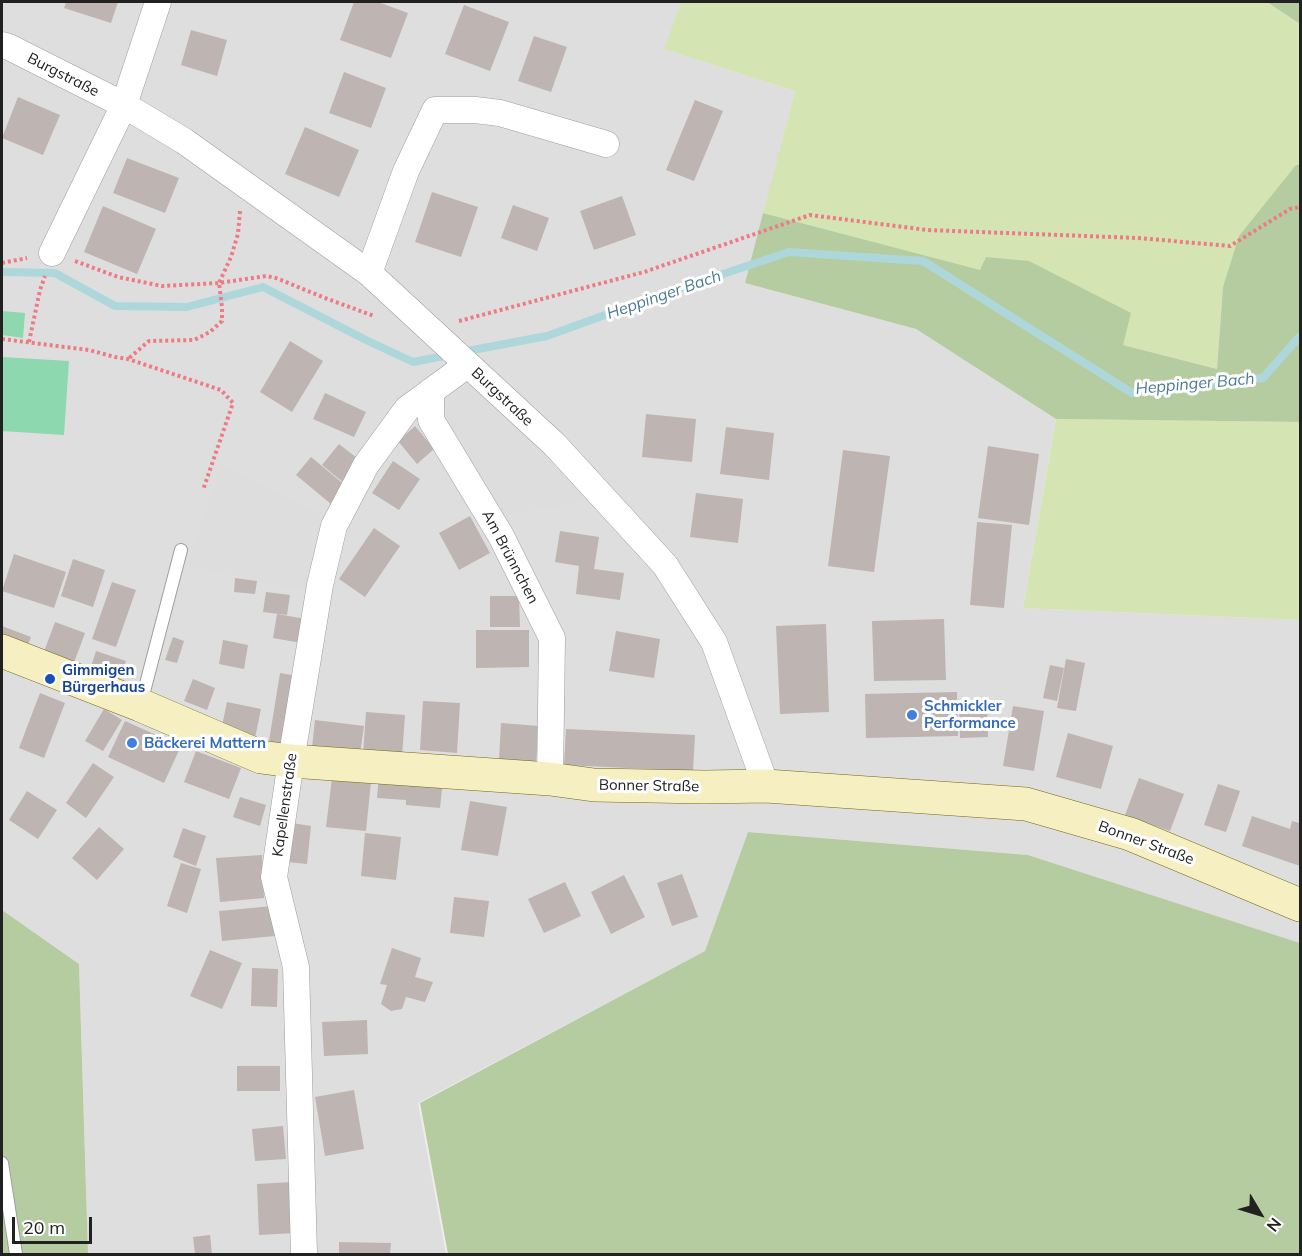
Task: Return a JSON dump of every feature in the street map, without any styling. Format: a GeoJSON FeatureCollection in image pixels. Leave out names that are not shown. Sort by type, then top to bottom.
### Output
{"type":"FeatureCollection","features":[{"type":"Feature","properties":{"kind":"main road","name":"Bonner Straße"},"geometry":{"type":"LineString","coordinates":[[2,651],[141,705],[261,757],[550,779],[594,785],[766,786],[1026,804],[1130,834],[1300,905]]}},
{"type":"Feature","properties":{"kind":"street"},"geometry":{"type":"LineString","coordinates":[[52,253],[124,105],[158,2]]}},
{"type":"Feature","properties":{"kind":"street","name":"Burgstraße"},"geometry":{"type":"LineString","coordinates":[[2,45],[124,105],[184,141],[369,273],[555,446],[665,566],[714,642],[766,786]]}},
{"type":"Feature","properties":{"kind":"street"},"geometry":{"type":"LineString","coordinates":[[369,273],[406,171],[435,110],[475,110],[500,113],[606,144]]}},
{"type":"Feature","properties":{"kind":"street"},"geometry":{"type":"LineString","coordinates":[[431,391],[460,358]]}},
{"type":"Feature","properties":{"kind":"street","name":"Kapellenstraße"},"geometry":{"type":"LineString","coordinates":[[304,1254],[296,968],[274,877],[291,760],[320,585],[334,526],[366,465],[407,409],[431,391]]}},
{"type":"Feature","properties":{"kind":"street","name":"Am Brünnchen"},"geometry":{"type":"LineString","coordinates":[[431,391],[431,420],[501,536],[552,638],[550,779]]}},
{"type":"Feature","properties":{"kind":"lane"},"geometry":{"type":"LineString","coordinates":[[141,705],[181,550]]}},
{"type":"Feature","properties":{"kind":"lane"},"geometry":{"type":"LineString","coordinates":[[2,1163],[16,1254]]}},
{"type":"Feature","properties":{"kind":"path"},"geometry":{"type":"LineString","coordinates":[[128,359],[149,341],[194,340],[210,332],[222,321],[219,283],[238,234],[240,205],[232,175]]}},
{"type":"Feature","properties":{"kind":"path"},"geometry":{"type":"LineString","coordinates":[[2,263],[52,253],[118,278],[162,286],[219,283],[266,276],[401,327],[644,272],[810,215],[927,230],[1138,238],[1230,246],[1290,209],[1300,207]]}},
{"type":"Feature","properties":{"kind":"path"},"geometry":{"type":"LineString","coordinates":[[29,342],[40,290]]}},
{"type":"Feature","properties":{"kind":"path"},"geometry":{"type":"LineString","coordinates":[[2,339],[89,350],[128,359],[221,390],[232,404],[203,490]]}},
{"type":"Feature","properties":{"kind":"shaded area"},"geometry":{"type":"Polygon","coordinates":[[[2,2],[681,2],[665,49],[795,91],[745,283],[916,329],[1056,419],[1023,608],[1300,620],[1300,943],[1028,855],[748,832],[705,951],[418,1103],[446,1254],[88,1254],[79,964],[2,910],[2,2]]]}},
{"type":"Feature","properties":{"kind":"shaded area"},"geometry":{"type":"Polygon","coordinates":[[[471,377],[597,500],[502,515],[445,421],[447,408],[471,377]]]}},
{"type":"Feature","properties":{"kind":"shaded area"},"geometry":{"type":"Polygon","coordinates":[[[222,464],[326,516],[305,590],[188,566],[222,464]]]}},
{"type":"Feature","properties":{"kind":"green space"},"geometry":{"type":"Polygon","coordinates":[[[681,2],[1267,2],[1300,24],[1300,165],[1296,165],[1223,287],[1217,369],[1123,345],[980,271],[763,213],[795,91],[664,49],[681,2]]]}},
{"type":"Feature","properties":{"kind":"green space"},"geometry":{"type":"Polygon","coordinates":[[[1267,2],[1300,2],[1300,24],[1267,2]]]}},
{"type":"Feature","properties":{"kind":"green space"},"geometry":{"type":"Polygon","coordinates":[[[1296,165],[1300,165],[1300,422],[1056,419],[916,329],[745,283],[763,213],[980,270],[986,257],[1029,261],[1131,313],[1123,345],[1217,369],[1223,287],[1239,236],[1296,165]]]}},
{"type":"Feature","properties":{"kind":"green space"},"geometry":{"type":"Polygon","coordinates":[[[2,311],[25,313],[23,338],[2,335],[2,311]]]}},
{"type":"Feature","properties":{"kind":"green space"},"geometry":{"type":"Polygon","coordinates":[[[2,357],[69,361],[64,435],[2,431],[2,357]]]}},
{"type":"Feature","properties":{"kind":"green space"},"geometry":{"type":"Polygon","coordinates":[[[1056,419],[1300,422],[1300,620],[1023,608],[1056,419]]]}},
{"type":"Feature","properties":{"kind":"green space"},"geometry":{"type":"Polygon","coordinates":[[[748,832],[1028,855],[1300,943],[1300,1254],[448,1254],[420,1103],[705,951],[748,832]]]}},
{"type":"Feature","properties":{"kind":"green space"},"geometry":{"type":"Polygon","coordinates":[[[2,910],[79,964],[88,1254],[2,1254],[2,910]]]}},
{"type":"Feature","properties":{"kind":"building"},"geometry":{"type":"Polygon","coordinates":[[[66,2],[118,2],[111,23],[64,8],[66,2]]]}},
{"type":"Feature","properties":{"kind":"building"},"geometry":{"type":"Polygon","coordinates":[[[354,2],[378,2],[408,13],[391,58],[340,40],[354,2]]]}},
{"type":"Feature","properties":{"kind":"building"},"geometry":{"type":"Polygon","coordinates":[[[464,5],[509,22],[490,71],[445,54],[464,5]]]}},
{"type":"Feature","properties":{"kind":"building"},"geometry":{"type":"Polygon","coordinates":[[[191,30],[227,40],[217,76],[181,65],[191,30]]]}},
{"type":"Feature","properties":{"kind":"building"},"geometry":{"type":"Polygon","coordinates":[[[534,36],[567,47],[551,92],[518,81],[534,36]]]}},
{"type":"Feature","properties":{"kind":"building"},"geometry":{"type":"Polygon","coordinates":[[[344,72],[386,88],[371,128],[329,113],[344,72]]]}},
{"type":"Feature","properties":{"kind":"building"},"geometry":{"type":"Polygon","coordinates":[[[18,97],[60,115],[43,155],[2,138],[18,97]]]}},
{"type":"Feature","properties":{"kind":"building"},"geometry":{"type":"Polygon","coordinates":[[[695,100],[723,111],[694,181],[666,170],[695,100]]]}},
{"type":"Feature","properties":{"kind":"building"},"geometry":{"type":"Polygon","coordinates":[[[305,127],[359,150],[339,197],[285,174],[305,127]]]}},
{"type":"Feature","properties":{"kind":"building"},"geometry":{"type":"Polygon","coordinates":[[[127,158],[179,178],[165,213],[113,193],[127,158]]]}},
{"type":"Feature","properties":{"kind":"building"},"geometry":{"type":"Polygon","coordinates":[[[432,192],[478,207],[461,257],[415,242],[432,192]]]}},
{"type":"Feature","properties":{"kind":"building"},"geometry":{"type":"Polygon","coordinates":[[[622,196],[636,235],[594,250],[580,211],[622,196]]]}},
{"type":"Feature","properties":{"kind":"building"},"geometry":{"type":"Polygon","coordinates":[[[513,205],[549,218],[537,251],[501,238],[513,205]]]}},
{"type":"Feature","properties":{"kind":"building"},"geometry":{"type":"Polygon","coordinates":[[[103,206],[156,229],[137,274],[84,252],[103,206]]]}},
{"type":"Feature","properties":{"kind":"building"},"geometry":{"type":"Polygon","coordinates":[[[290,341],[323,361],[292,412],[260,392],[290,341]]]}},
{"type":"Feature","properties":{"kind":"building"},"geometry":{"type":"Polygon","coordinates":[[[325,393],[366,412],[354,437],[313,419],[325,393]]]}},
{"type":"Feature","properties":{"kind":"building"},"geometry":{"type":"Polygon","coordinates":[[[646,414],[696,419],[692,462],[642,457],[646,414]]]}},
{"type":"Feature","properties":{"kind":"building"},"geometry":{"type":"Polygon","coordinates":[[[415,426],[434,449],[417,464],[398,441],[415,426]]]}},
{"type":"Feature","properties":{"kind":"building"},"geometry":{"type":"Polygon","coordinates":[[[726,427],[774,433],[769,480],[720,474],[726,427]]]}},
{"type":"Feature","properties":{"kind":"building"},"geometry":{"type":"Polygon","coordinates":[[[339,444],[362,462],[344,483],[322,465],[339,444]]]}},
{"type":"Feature","properties":{"kind":"building"},"geometry":{"type":"Polygon","coordinates":[[[988,446],[1039,454],[1029,525],[978,518],[988,446]]]}},
{"type":"Feature","properties":{"kind":"building"},"geometry":{"type":"Polygon","coordinates":[[[843,450],[890,456],[874,572],[828,566],[843,450]]]}},
{"type":"Feature","properties":{"kind":"building"},"geometry":{"type":"Polygon","coordinates":[[[311,457],[346,486],[331,504],[296,475],[311,457]]]}},
{"type":"Feature","properties":{"kind":"building"},"geometry":{"type":"Polygon","coordinates":[[[393,461],[420,479],[399,510],[372,493],[393,461]]]}},
{"type":"Feature","properties":{"kind":"building"},"geometry":{"type":"Polygon","coordinates":[[[696,493],[743,499],[738,543],[690,537],[696,493]]]}},
{"type":"Feature","properties":{"kind":"building"},"geometry":{"type":"Polygon","coordinates":[[[470,516],[490,553],[459,570],[439,533],[470,516]]]}},
{"type":"Feature","properties":{"kind":"building"},"geometry":{"type":"Polygon","coordinates":[[[977,522],[1012,525],[1004,608],[970,605],[977,522]]]}},
{"type":"Feature","properties":{"kind":"building"},"geometry":{"type":"Polygon","coordinates":[[[374,528],[400,546],[365,597],[339,579],[374,528]]]}},
{"type":"Feature","properties":{"kind":"building"},"geometry":{"type":"Polygon","coordinates":[[[560,531],[599,537],[594,569],[624,573],[620,600],[576,594],[579,566],[555,562],[560,531]]]}},
{"type":"Feature","properties":{"kind":"building"},"geometry":{"type":"Polygon","coordinates":[[[14,554],[66,572],[54,608],[2,591],[14,554]]]}},
{"type":"Feature","properties":{"kind":"building"},"geometry":{"type":"Polygon","coordinates":[[[73,559],[105,570],[93,607],[61,596],[73,559]]]}},
{"type":"Feature","properties":{"kind":"building"},"geometry":{"type":"Polygon","coordinates":[[[235,578],[257,581],[255,594],[234,592],[235,578]]]}},
{"type":"Feature","properties":{"kind":"building"},"geometry":{"type":"Polygon","coordinates":[[[112,582],[136,590],[116,647],[92,639],[112,582]]]}},
{"type":"Feature","properties":{"kind":"building"},"geometry":{"type":"Polygon","coordinates":[[[266,592],[290,595],[287,615],[263,612],[266,592]]]}},
{"type":"Feature","properties":{"kind":"building"},"geometry":{"type":"Polygon","coordinates":[[[490,596],[519,596],[520,627],[490,627],[490,596]]]}},
{"type":"Feature","properties":{"kind":"building"},"geometry":{"type":"Polygon","coordinates":[[[277,614],[311,620],[307,644],[273,638],[277,614]]]}},
{"type":"Feature","properties":{"kind":"building"},"geometry":{"type":"Polygon","coordinates":[[[944,619],[946,680],[874,681],[872,621],[944,619]]]}},
{"type":"Feature","properties":{"kind":"building"},"geometry":{"type":"Polygon","coordinates":[[[55,622],[85,633],[72,668],[42,657],[55,622]]]}},
{"type":"Feature","properties":{"kind":"building"},"geometry":{"type":"Polygon","coordinates":[[[826,624],[829,712],[780,714],[776,626],[826,624]]]}},
{"type":"Feature","properties":{"kind":"building"},"geometry":{"type":"Polygon","coordinates":[[[2,626],[31,637],[25,652],[2,643],[2,626]]]}},
{"type":"Feature","properties":{"kind":"building"},"geometry":{"type":"Polygon","coordinates":[[[476,630],[529,630],[529,667],[476,668],[476,630]]]}},
{"type":"Feature","properties":{"kind":"building"},"geometry":{"type":"Polygon","coordinates":[[[616,631],[660,639],[654,678],[609,671],[616,631]]]}},
{"type":"Feature","properties":{"kind":"building"},"geometry":{"type":"Polygon","coordinates":[[[173,637],[184,641],[177,663],[165,660],[173,637]]]}},
{"type":"Feature","properties":{"kind":"building"},"geometry":{"type":"Polygon","coordinates":[[[223,640],[248,645],[244,669],[219,664],[223,640]]]}},
{"type":"Feature","properties":{"kind":"building"},"geometry":{"type":"Polygon","coordinates":[[[96,651],[126,661],[116,689],[87,679],[96,651]]]}},
{"type":"Feature","properties":{"kind":"building"},"geometry":{"type":"Polygon","coordinates":[[[1066,659],[1085,663],[1076,711],[1057,708],[1066,659]]]}},
{"type":"Feature","properties":{"kind":"building"},"geometry":{"type":"Polygon","coordinates":[[[1050,665],[1064,668],[1057,701],[1043,698],[1050,665]]]}},
{"type":"Feature","properties":{"kind":"building"},"geometry":{"type":"Polygon","coordinates":[[[280,673],[302,677],[290,750],[268,747],[280,673]]]}},
{"type":"Feature","properties":{"kind":"building"},"geometry":{"type":"Polygon","coordinates":[[[193,679],[215,688],[207,710],[184,701],[193,679]]]}},
{"type":"Feature","properties":{"kind":"building","name":"Schmickler Performance"},"geometry":{"type":"Polygon","coordinates":[[[957,692],[958,736],[866,738],[865,694],[957,692]]]}},
{"type":"Feature","properties":{"kind":"building"},"geometry":{"type":"Polygon","coordinates":[[[40,693],[65,703],[44,758],[19,748],[40,693]]]}},
{"type":"Feature","properties":{"kind":"building"},"geometry":{"type":"Polygon","coordinates":[[[423,701],[460,703],[457,753],[420,750],[423,701]]]}},
{"type":"Feature","properties":{"kind":"building"},"geometry":{"type":"Polygon","coordinates":[[[987,701],[988,737],[960,738],[959,702],[987,701]]]}},
{"type":"Feature","properties":{"kind":"building"},"geometry":{"type":"Polygon","coordinates":[[[227,702],[261,709],[255,738],[221,731],[227,702]]]}},
{"type":"Feature","properties":{"kind":"building"},"geometry":{"type":"Polygon","coordinates":[[[1013,706],[1044,711],[1034,771],[1003,766],[1013,706]]]}},
{"type":"Feature","properties":{"kind":"building"},"geometry":{"type":"Polygon","coordinates":[[[104,709],[122,720],[103,751],[85,741],[104,709]]]}},
{"type":"Feature","properties":{"kind":"building"},"geometry":{"type":"Polygon","coordinates":[[[366,712],[405,715],[402,757],[363,754],[366,712]]]}},
{"type":"Feature","properties":{"kind":"building"},"geometry":{"type":"Polygon","coordinates":[[[315,720],[364,726],[360,754],[312,748],[315,720]]]}},
{"type":"Feature","properties":{"kind":"building"},"geometry":{"type":"Polygon","coordinates":[[[125,721],[181,746],[164,783],[108,757],[125,721]]]}},
{"type":"Feature","properties":{"kind":"building"},"geometry":{"type":"Polygon","coordinates":[[[501,723],[539,726],[536,762],[499,760],[501,723]]]}},
{"type":"Feature","properties":{"kind":"building"},"geometry":{"type":"Polygon","coordinates":[[[566,729],[695,735],[693,771],[564,765],[566,729]]]}},
{"type":"Feature","properties":{"kind":"building"},"geometry":{"type":"Polygon","coordinates":[[[1068,733],[1113,746],[1101,789],[1056,777],[1068,733]]]}},
{"type":"Feature","properties":{"kind":"building"},"geometry":{"type":"Polygon","coordinates":[[[196,751],[241,768],[229,799],[184,782],[196,751]]]}},
{"type":"Feature","properties":{"kind":"building"},"geometry":{"type":"Polygon","coordinates":[[[93,763],[114,777],[86,818],[66,803],[93,763]]]}},
{"type":"Feature","properties":{"kind":"building"},"geometry":{"type":"Polygon","coordinates":[[[379,774],[443,779],[440,808],[406,805],[406,800],[377,798],[379,774]]]}},
{"type":"Feature","properties":{"kind":"building"},"geometry":{"type":"Polygon","coordinates":[[[332,778],[371,782],[366,831],[326,827],[332,778]]]}},
{"type":"Feature","properties":{"kind":"building"},"geometry":{"type":"Polygon","coordinates":[[[1139,778],[1184,794],[1170,831],[1125,815],[1139,778]]]}},
{"type":"Feature","properties":{"kind":"building"},"geometry":{"type":"Polygon","coordinates":[[[1218,784],[1240,791],[1226,832],[1204,825],[1218,784]]]}},
{"type":"Feature","properties":{"kind":"building"},"geometry":{"type":"Polygon","coordinates":[[[27,791],[57,810],[38,839],[9,820],[27,791]]]}},
{"type":"Feature","properties":{"kind":"building"},"geometry":{"type":"Polygon","coordinates":[[[240,797],[266,805],[260,826],[233,817],[240,797]]]}},
{"type":"Feature","properties":{"kind":"building"},"geometry":{"type":"Polygon","coordinates":[[[470,801],[507,807],[498,856],[461,850],[470,801]]]}},
{"type":"Feature","properties":{"kind":"building"},"geometry":{"type":"Polygon","coordinates":[[[1252,816],[1290,829],[1292,821],[1300,823],[1300,866],[1242,846],[1252,816]]]}},
{"type":"Feature","properties":{"kind":"building"},"geometry":{"type":"Polygon","coordinates":[[[292,823],[311,826],[307,864],[287,862],[292,823]]]}},
{"type":"Feature","properties":{"kind":"building"},"geometry":{"type":"Polygon","coordinates":[[[99,827],[124,849],[97,880],[72,858],[99,827]]]}},
{"type":"Feature","properties":{"kind":"building"},"geometry":{"type":"Polygon","coordinates":[[[183,828],[206,836],[196,866],[173,857],[183,828]]]}},
{"type":"Feature","properties":{"kind":"building"},"geometry":{"type":"Polygon","coordinates":[[[365,833],[401,837],[396,880],[361,876],[365,833]]]}},
{"type":"Feature","properties":{"kind":"building"},"geometry":{"type":"Polygon","coordinates":[[[262,855],[264,898],[220,902],[216,858],[262,855]]]}},
{"type":"Feature","properties":{"kind":"building"},"geometry":{"type":"Polygon","coordinates":[[[181,863],[201,869],[187,913],[167,906],[181,863]]]}},
{"type":"Feature","properties":{"kind":"building"},"geometry":{"type":"Polygon","coordinates":[[[682,874],[698,917],[672,926],[657,883],[682,874]]]}},
{"type":"Feature","properties":{"kind":"building"},"geometry":{"type":"Polygon","coordinates":[[[624,875],[645,917],[611,934],[591,892],[624,875]]]}},
{"type":"Feature","properties":{"kind":"building"},"geometry":{"type":"Polygon","coordinates":[[[565,882],[581,916],[544,933],[528,899],[565,882]]]}},
{"type":"Feature","properties":{"kind":"building"},"geometry":{"type":"Polygon","coordinates":[[[454,897],[489,901],[484,937],[450,933],[454,897]]]}},
{"type":"Feature","properties":{"kind":"building"},"geometry":{"type":"Polygon","coordinates":[[[273,906],[275,936],[222,941],[219,911],[273,906]]]}},
{"type":"Feature","properties":{"kind":"building"},"geometry":{"type":"Polygon","coordinates":[[[392,948],[421,958],[415,977],[433,982],[425,1002],[406,997],[402,1009],[391,1011],[381,1004],[387,985],[380,984],[392,948]]]}},
{"type":"Feature","properties":{"kind":"building"},"geometry":{"type":"Polygon","coordinates":[[[210,950],[242,963],[222,1009],[190,996],[210,950]]]}},
{"type":"Feature","properties":{"kind":"building"},"geometry":{"type":"Polygon","coordinates":[[[252,968],[278,969],[277,1007],[251,1006],[252,968]]]}},
{"type":"Feature","properties":{"kind":"building"},"geometry":{"type":"Polygon","coordinates":[[[367,1020],[368,1054],[324,1056],[322,1022],[367,1020]]]}},
{"type":"Feature","properties":{"kind":"building"},"geometry":{"type":"Polygon","coordinates":[[[237,1066],[280,1066],[280,1091],[237,1091],[237,1066]]]}},
{"type":"Feature","properties":{"kind":"building"},"geometry":{"type":"Polygon","coordinates":[[[354,1090],[364,1149],[325,1156],[315,1097],[354,1090]]]}},
{"type":"Feature","properties":{"kind":"building"},"geometry":{"type":"Polygon","coordinates":[[[283,1126],[286,1159],[255,1161],[252,1129],[283,1126]]]}},
{"type":"Feature","properties":{"kind":"building"},"geometry":{"type":"Polygon","coordinates":[[[292,1182],[295,1233],[259,1235],[257,1184],[292,1182]]]}},
{"type":"Feature","properties":{"kind":"building"},"geometry":{"type":"Polygon","coordinates":[[[210,1235],[212,1254],[195,1254],[193,1237],[210,1235]]]}},
{"type":"Feature","properties":{"kind":"building"},"geometry":{"type":"Polygon","coordinates":[[[339,1242],[391,1243],[390,1254],[339,1254],[339,1242]]]}},
{"type":"Feature","properties":{"kind":"waterway","name":"Heppinger Bach"},"geometry":{"type":"LineString","coordinates":[[462,352],[547,336],[789,252],[923,261],[1132,393],[1263,378],[1300,336]]}},
{"type":"Feature","properties":{"kind":"waterway","name":"Heppinger Bach"},"geometry":{"type":"LineString","coordinates":[[2,272],[55,273],[115,306],[187,307],[263,287],[413,362],[449,355]]}},
{"type":"Feature","properties":{"kind":"place","name":"Gimmigen Bürgerhaus"},"geometry":{"type":"Point","coordinates":[50,679]}},
{"type":"Feature","properties":{"kind":"place","name":"Schmickler Performance"},"geometry":{"type":"Point","coordinates":[912,715]}},
{"type":"Feature","properties":{"kind":"place","name":"Bäckerei Mattern"},"geometry":{"type":"Point","coordinates":[132,743]}}]}
